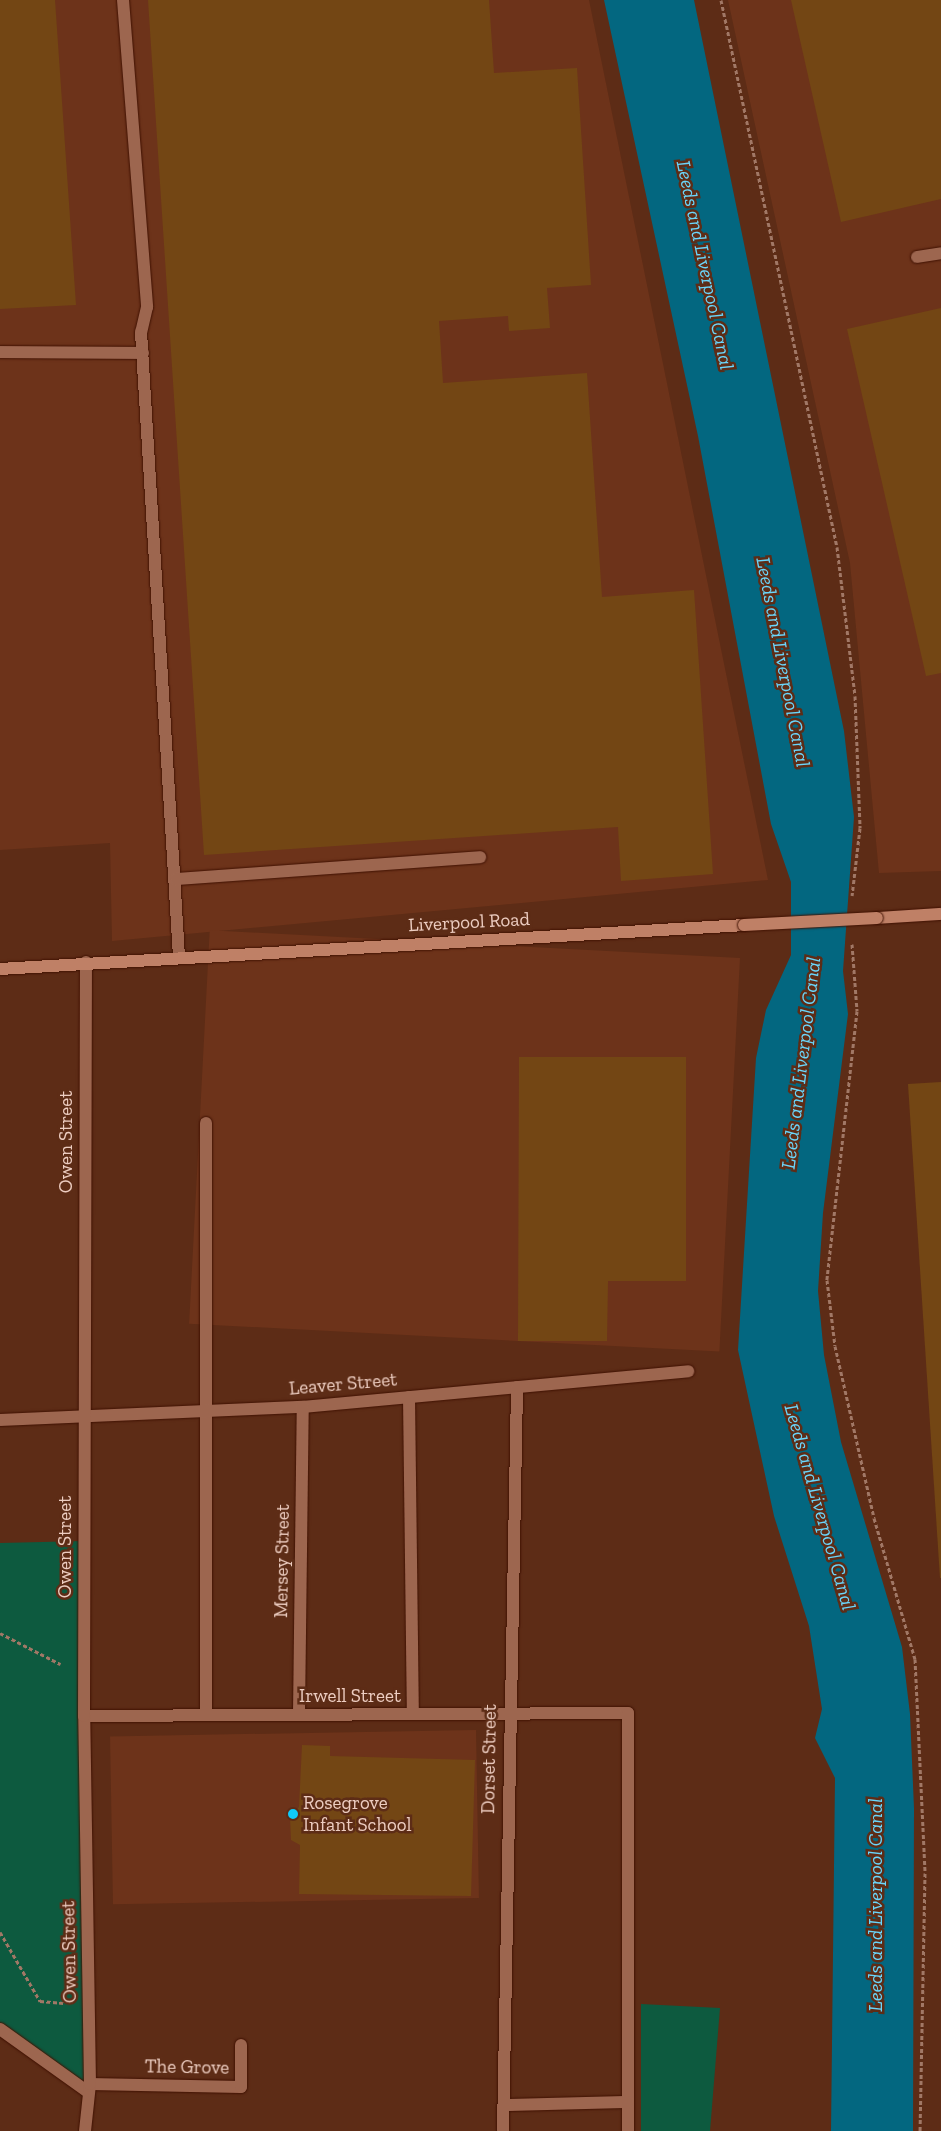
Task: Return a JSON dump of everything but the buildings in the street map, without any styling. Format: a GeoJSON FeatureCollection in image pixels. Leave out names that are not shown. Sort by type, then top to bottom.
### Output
{"type":"FeatureCollection","features":[{"type":"Feature","properties":{"kind":"main road","name":"Liverpool Road"},"geometry":{"type":"LineString","coordinates":[[0,969],[86,962],[941,914]]}},
{"type":"Feature","properties":{"kind":"street"},"geometry":{"type":"LineString","coordinates":[[123,0],[147,306],[143,353],[176,879],[179,957]]}},
{"type":"Feature","properties":{"kind":"street"},"geometry":{"type":"LineString","coordinates":[[917,258],[941,253]]}},
{"type":"Feature","properties":{"kind":"street"},"geometry":{"type":"LineString","coordinates":[[0,352],[143,353]]}},
{"type":"Feature","properties":{"kind":"street"},"geometry":{"type":"LineString","coordinates":[[176,879],[480,857]]}},
{"type":"Feature","properties":{"kind":"street","name":"Owen Street"},"geometry":{"type":"LineString","coordinates":[[85,2131],[89,2088],[84,1716],[86,962]]}},
{"type":"Feature","properties":{"kind":"street"},"geometry":{"type":"LineString","coordinates":[[206,1123],[206,1715]]}},
{"type":"Feature","properties":{"kind":"street","name":"Leaver Street"},"geometry":{"type":"LineString","coordinates":[[0,1420],[303,1407],[688,1371]]}},
{"type":"Feature","properties":{"kind":"street","name":"Dorset Street"},"geometry":{"type":"LineString","coordinates":[[504,2131],[508,1715],[517,1387]]}},
{"type":"Feature","properties":{"kind":"street"},"geometry":{"type":"LineString","coordinates":[[409,1397],[413,1714]]}},
{"type":"Feature","properties":{"kind":"street","name":"Mersey Street"},"geometry":{"type":"LineString","coordinates":[[299,1714],[303,1407]]}},
{"type":"Feature","properties":{"kind":"street","name":"Irwell Street"},"geometry":{"type":"LineString","coordinates":[[84,1716],[628,1713],[628,2102]]}},
{"type":"Feature","properties":{"kind":"street"},"geometry":{"type":"LineString","coordinates":[[0,2029],[89,2088]]}},
{"type":"Feature","properties":{"kind":"street","name":"The Grove"},"geometry":{"type":"LineString","coordinates":[[89,2088],[241,2087],[242,2045]]}},
{"type":"Feature","properties":{"kind":"street"},"geometry":{"type":"LineString","coordinates":[[505,2105],[628,2102],[628,2131]]}},
{"type":"Feature","properties":{"kind":"path"},"geometry":{"type":"LineString","coordinates":[[721,0],[837,548],[855,696],[860,828],[852,900]]}},
{"type":"Feature","properties":{"kind":"path"},"geometry":{"type":"LineString","coordinates":[[852,940],[857,1011],[827,1280],[835,1346],[874,1518],[915,1659],[924,1873],[920,2131]]}},
{"type":"Feature","properties":{"kind":"path"},"geometry":{"type":"LineString","coordinates":[[0,1633],[84,1673]]}},
{"type":"Feature","properties":{"kind":"path"},"geometry":{"type":"LineString","coordinates":[[0,1932],[40,2001],[88,2005]]}},
{"type":"Feature","properties":{"kind":"shaded area"},"geometry":{"type":"Polygon","coordinates":[[[0,0],[589,0],[768,880],[112,941],[110,843],[0,850],[0,0]]]}},
{"type":"Feature","properties":{"kind":"shaded area"},"geometry":{"type":"Polygon","coordinates":[[[728,0],[941,0],[941,871],[879,873],[850,563],[728,0]]]}},
{"type":"Feature","properties":{"kind":"shaded area"},"geometry":{"type":"Polygon","coordinates":[[[210,930],[740,958],[719,1351],[189,1324],[210,930]]]}},
{"type":"Feature","properties":{"kind":"shaded area","name":"Rosegrove Infant School"},"geometry":{"type":"Polygon","coordinates":[[[476,1730],[479,1898],[113,1904],[110,1736],[476,1730]]]}},
{"type":"Feature","properties":{"kind":"green space"},"geometry":{"type":"Polygon","coordinates":[[[84,1541],[88,2092],[0,2029],[0,1543],[84,1541]]]}},
{"type":"Feature","properties":{"kind":"green space"},"geometry":{"type":"Polygon","coordinates":[[[641,2004],[720,2008],[710,2131],[641,2131],[641,2004]]]}},
{"type":"Feature","properties":{"kind":"water","name":"Leeds and Liverpool Canal"},"geometry":{"type":"Polygon","coordinates":[[[604,0],[694,0],[844,731],[854,817],[843,971],[848,1014],[823,1213],[818,1291],[824,1355],[841,1442],[902,1647],[910,1714],[914,1808],[913,2131],[831,2131],[835,1778],[815,1738],[822,1709],[809,1626],[774,1516],[738,1350],[756,1058],[766,1010],[791,955],[791,882],[771,824],[698,436],[604,0]]]}},
{"type":"Feature","properties":{"kind":"place","name":"Rosegrove Infant School"},"geometry":{"type":"Point","coordinates":[293,1814]}}]}
